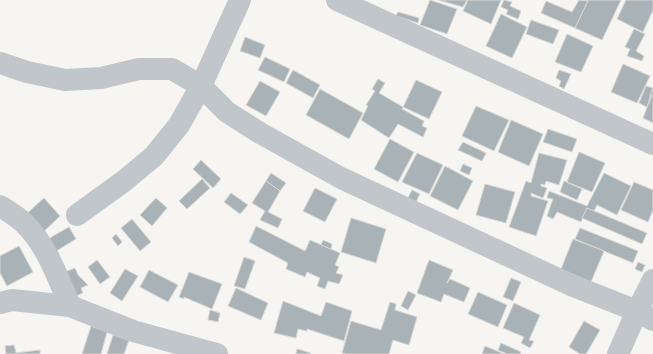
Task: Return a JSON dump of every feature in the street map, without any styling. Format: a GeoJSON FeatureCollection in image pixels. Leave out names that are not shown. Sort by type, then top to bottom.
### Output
{"type":"FeatureCollection","features":[{"type":"Feature","properties":{"kind":"street"},"geometry":{"type":"LineString","coordinates":[[77,215],[124,181],[154,156],[179,125],[201,86],[240,0]]}},
{"type":"Feature","properties":{"kind":"street"},"geometry":{"type":"LineString","coordinates":[[337,0],[653,144]]}},
{"type":"Feature","properties":{"kind":"street"},"geometry":{"type":"LineString","coordinates":[[0,63],[28,72],[65,80],[101,78],[139,69],[172,70],[201,86],[227,112],[260,133],[341,178],[571,285],[645,315]]}},
{"type":"Feature","properties":{"kind":"street"},"geometry":{"type":"LineString","coordinates":[[0,206],[25,224],[38,240],[70,306]]}},
{"type":"Feature","properties":{"kind":"street"},"geometry":{"type":"LineString","coordinates":[[618,354],[645,315],[653,280]]}},
{"type":"Feature","properties":{"kind":"street"},"geometry":{"type":"LineString","coordinates":[[0,303],[12,300],[70,306],[133,331],[217,354]]}},
{"type":"Feature","properties":{"kind":"building"},"geometry":{"type":"Polygon","coordinates":[[[430,0],[457,9],[447,34],[420,25],[430,0]]]}},
{"type":"Feature","properties":{"kind":"building"},"geometry":{"type":"Polygon","coordinates":[[[438,0],[467,0],[463,7],[438,0]]]}},
{"type":"Feature","properties":{"kind":"building"},"geometry":{"type":"Polygon","coordinates":[[[468,0],[501,0],[491,24],[463,11],[468,0]]]}},
{"type":"Feature","properties":{"kind":"building"},"geometry":{"type":"Polygon","coordinates":[[[504,0],[512,2],[510,6],[521,11],[518,19],[506,14],[508,10],[501,7],[504,0]]]}},
{"type":"Feature","properties":{"kind":"building"},"geometry":{"type":"Polygon","coordinates":[[[579,0],[588,1],[575,28],[541,13],[546,1],[572,12],[579,0]]]}},
{"type":"Feature","properties":{"kind":"building"},"geometry":{"type":"Polygon","coordinates":[[[584,0],[621,0],[602,40],[575,28],[588,1],[584,0]]]}},
{"type":"Feature","properties":{"kind":"building"},"geometry":{"type":"Polygon","coordinates":[[[626,0],[653,0],[653,10],[643,32],[617,19],[626,0]]]}},
{"type":"Feature","properties":{"kind":"building"},"geometry":{"type":"Polygon","coordinates":[[[398,12],[419,18],[418,23],[396,16],[398,12]]]}},
{"type":"Feature","properties":{"kind":"building"},"geometry":{"type":"Polygon","coordinates":[[[501,14],[527,27],[512,58],[486,46],[501,14]]]}},
{"type":"Feature","properties":{"kind":"building"},"geometry":{"type":"Polygon","coordinates":[[[531,20],[559,30],[553,44],[526,34],[531,20]]]}},
{"type":"Feature","properties":{"kind":"building"},"geometry":{"type":"Polygon","coordinates":[[[634,29],[645,34],[636,51],[644,56],[642,61],[627,56],[630,49],[625,47],[634,29]]]}},
{"type":"Feature","properties":{"kind":"building"},"geometry":{"type":"Polygon","coordinates":[[[567,34],[593,46],[581,72],[555,62],[567,34]]]}},
{"type":"Feature","properties":{"kind":"building"},"geometry":{"type":"Polygon","coordinates":[[[245,37],[265,45],[260,58],[240,51],[245,37]]]}},
{"type":"Feature","properties":{"kind":"building"},"geometry":{"type":"Polygon","coordinates":[[[265,57],[290,69],[284,82],[258,70],[265,57]]]}},
{"type":"Feature","properties":{"kind":"building"},"geometry":{"type":"Polygon","coordinates":[[[623,64],[650,76],[637,103],[611,92],[623,64]]]}},
{"type":"Feature","properties":{"kind":"building"},"geometry":{"type":"Polygon","coordinates":[[[293,70],[320,85],[313,98],[286,83],[293,70]]]}},
{"type":"Feature","properties":{"kind":"building"},"geometry":{"type":"Polygon","coordinates":[[[559,70],[571,74],[564,89],[559,86],[561,81],[556,78],[559,70]]]}},
{"type":"Feature","properties":{"kind":"building"},"geometry":{"type":"Polygon","coordinates":[[[378,79],[385,83],[379,93],[403,107],[402,109],[424,121],[422,126],[427,128],[423,137],[398,124],[389,138],[361,120],[368,106],[366,105],[375,91],[372,89],[378,79]]]}},
{"type":"Feature","properties":{"kind":"building"},"geometry":{"type":"Polygon","coordinates":[[[416,80],[442,92],[429,119],[403,107],[416,80]]]}},
{"type":"Feature","properties":{"kind":"building"},"geometry":{"type":"Polygon","coordinates":[[[260,81],[280,92],[266,116],[246,105],[260,81]]]}},
{"type":"Feature","properties":{"kind":"building"},"geometry":{"type":"Polygon","coordinates":[[[646,86],[653,88],[647,107],[639,103],[646,86]]]}},
{"type":"Feature","properties":{"kind":"building"},"geometry":{"type":"Polygon","coordinates":[[[653,88],[653,123],[643,118],[652,95],[650,95],[653,88]]]}},
{"type":"Feature","properties":{"kind":"building"},"geometry":{"type":"Polygon","coordinates":[[[320,89],[363,113],[349,139],[306,115],[320,89]]]}},
{"type":"Feature","properties":{"kind":"building"},"geometry":{"type":"Polygon","coordinates":[[[476,106],[509,120],[494,151],[462,136],[476,106]]]}},
{"type":"Feature","properties":{"kind":"building"},"geometry":{"type":"Polygon","coordinates":[[[511,120],[543,134],[529,166],[498,152],[511,120]]]}},
{"type":"Feature","properties":{"kind":"building"},"geometry":{"type":"Polygon","coordinates":[[[548,129],[577,139],[572,152],[543,142],[548,129]]]}},
{"type":"Feature","properties":{"kind":"building"},"geometry":{"type":"Polygon","coordinates":[[[390,139],[414,152],[398,182],[374,169],[390,139]]]}},
{"type":"Feature","properties":{"kind":"building"},"geometry":{"type":"Polygon","coordinates":[[[463,142],[486,153],[482,161],[458,150],[463,142]]]}},
{"type":"Feature","properties":{"kind":"building"},"geometry":{"type":"Polygon","coordinates":[[[579,152],[605,163],[592,192],[567,182],[579,152]]]}},
{"type":"Feature","properties":{"kind":"building"},"geometry":{"type":"Polygon","coordinates":[[[417,153],[443,165],[429,194],[402,182],[417,153]]]}},
{"type":"Feature","properties":{"kind":"building"},"geometry":{"type":"Polygon","coordinates":[[[539,153],[567,160],[559,185],[546,181],[545,185],[541,184],[541,186],[547,188],[543,198],[531,193],[531,196],[548,201],[536,236],[509,227],[526,181],[531,183],[539,153]]]}},
{"type":"Feature","properties":{"kind":"building"},"geometry":{"type":"Polygon","coordinates":[[[201,160],[221,179],[213,188],[193,169],[201,160]]]}},
{"type":"Feature","properties":{"kind":"building"},"geometry":{"type":"Polygon","coordinates":[[[463,164],[472,168],[469,175],[460,171],[463,164]]]}},
{"type":"Feature","properties":{"kind":"building"},"geometry":{"type":"Polygon","coordinates":[[[445,166],[473,181],[458,210],[430,196],[445,166]]]}},
{"type":"Feature","properties":{"kind":"building"},"geometry":{"type":"Polygon","coordinates":[[[271,173],[286,183],[280,191],[266,181],[271,173]]]}},
{"type":"Feature","properties":{"kind":"building"},"geometry":{"type":"Polygon","coordinates":[[[604,173],[631,186],[617,215],[597,205],[594,211],[587,208],[581,222],[557,212],[553,219],[547,216],[553,199],[547,198],[549,191],[587,206],[604,173]]]}},
{"type":"Feature","properties":{"kind":"building"},"geometry":{"type":"Polygon","coordinates":[[[202,179],[210,188],[187,209],[179,201],[202,179]]]}},
{"type":"Feature","properties":{"kind":"building"},"geometry":{"type":"Polygon","coordinates":[[[266,181],[280,191],[268,212],[282,219],[278,228],[260,220],[265,211],[252,203],[266,181]]]}},
{"type":"Feature","properties":{"kind":"building"},"geometry":{"type":"Polygon","coordinates":[[[564,181],[582,189],[577,200],[560,192],[564,181]]]}},
{"type":"Feature","properties":{"kind":"building"},"geometry":{"type":"Polygon","coordinates":[[[634,182],[653,190],[653,210],[648,222],[621,210],[634,182]]]}},
{"type":"Feature","properties":{"kind":"building"},"geometry":{"type":"Polygon","coordinates":[[[485,184],[515,192],[506,223],[476,215],[485,184]]]}},
{"type":"Feature","properties":{"kind":"building"},"geometry":{"type":"Polygon","coordinates":[[[315,188],[337,199],[325,222],[303,211],[315,188]]]}},
{"type":"Feature","properties":{"kind":"building"},"geometry":{"type":"Polygon","coordinates":[[[412,190],[420,194],[414,206],[406,201],[412,190]]]}},
{"type":"Feature","properties":{"kind":"building"},"geometry":{"type":"Polygon","coordinates":[[[231,193],[248,205],[240,214],[224,202],[231,193]]]}},
{"type":"Feature","properties":{"kind":"building"},"geometry":{"type":"Polygon","coordinates":[[[44,198],[60,216],[39,236],[22,218],[44,198]]]}},
{"type":"Feature","properties":{"kind":"building"},"geometry":{"type":"Polygon","coordinates":[[[156,198],[167,208],[152,226],[140,215],[156,198]]]}},
{"type":"Feature","properties":{"kind":"building"},"geometry":{"type":"Polygon","coordinates":[[[587,208],[647,233],[642,244],[582,218],[587,208]]]}},
{"type":"Feature","properties":{"kind":"building"},"geometry":{"type":"Polygon","coordinates":[[[351,218],[386,229],[376,263],[341,252],[351,218]]]}},
{"type":"Feature","properties":{"kind":"building"},"geometry":{"type":"Polygon","coordinates":[[[132,219],[151,242],[140,251],[121,228],[132,219]]]}},
{"type":"Feature","properties":{"kind":"building"},"geometry":{"type":"Polygon","coordinates":[[[256,226],[305,251],[310,240],[340,253],[335,265],[339,267],[336,273],[343,275],[339,284],[328,281],[325,289],[317,286],[320,278],[307,272],[305,277],[286,269],[288,263],[249,242],[256,226]]]}},
{"type":"Feature","properties":{"kind":"building"},"geometry":{"type":"Polygon","coordinates":[[[69,227],[76,239],[48,256],[41,245],[69,227]]]}},
{"type":"Feature","properties":{"kind":"building"},"geometry":{"type":"Polygon","coordinates":[[[580,228],[638,251],[633,263],[575,239],[580,228]]]}},
{"type":"Feature","properties":{"kind":"building"},"geometry":{"type":"Polygon","coordinates":[[[116,234],[122,242],[118,246],[112,238],[116,234]]]}},
{"type":"Feature","properties":{"kind":"building"},"geometry":{"type":"Polygon","coordinates":[[[573,239],[604,251],[591,282],[561,269],[573,239]]]}},
{"type":"Feature","properties":{"kind":"building"},"geometry":{"type":"Polygon","coordinates":[[[323,240],[332,244],[331,249],[321,245],[323,240]]]}},
{"type":"Feature","properties":{"kind":"building"},"geometry":{"type":"Polygon","coordinates":[[[19,246],[33,272],[7,286],[0,273],[0,256],[19,246]]]}},
{"type":"Feature","properties":{"kind":"building"},"geometry":{"type":"Polygon","coordinates":[[[244,257],[255,261],[245,289],[234,286],[244,257]]]}},
{"type":"Feature","properties":{"kind":"building"},"geometry":{"type":"Polygon","coordinates":[[[97,260],[110,277],[100,284],[88,267],[97,260]]]}},
{"type":"Feature","properties":{"kind":"building"},"geometry":{"type":"Polygon","coordinates":[[[429,260],[453,270],[447,283],[450,279],[470,288],[464,302],[444,294],[441,302],[417,293],[429,260]]]}},
{"type":"Feature","properties":{"kind":"building"},"geometry":{"type":"Polygon","coordinates":[[[638,262],[645,265],[642,272],[635,269],[638,262]]]}},
{"type":"Feature","properties":{"kind":"building"},"geometry":{"type":"Polygon","coordinates":[[[75,268],[78,275],[88,285],[81,288],[83,293],[71,298],[60,274],[75,268]]]}},
{"type":"Feature","properties":{"kind":"building"},"geometry":{"type":"Polygon","coordinates":[[[125,269],[138,276],[122,301],[110,293],[125,269]]]}},
{"type":"Feature","properties":{"kind":"building"},"geometry":{"type":"Polygon","coordinates":[[[149,270],[178,285],[168,302],[140,287],[149,270]]]}},
{"type":"Feature","properties":{"kind":"building"},"geometry":{"type":"Polygon","coordinates":[[[189,272],[222,284],[212,309],[184,297],[184,299],[179,297],[189,272]]]}},
{"type":"Feature","properties":{"kind":"building"},"geometry":{"type":"Polygon","coordinates":[[[511,278],[521,282],[513,301],[503,297],[511,278]]]}},
{"type":"Feature","properties":{"kind":"building"},"geometry":{"type":"Polygon","coordinates":[[[236,288],[268,303],[261,320],[228,306],[236,288]]]}},
{"type":"Feature","properties":{"kind":"building"},"geometry":{"type":"Polygon","coordinates":[[[408,291],[416,295],[408,310],[401,306],[408,291]]]}},
{"type":"Feature","properties":{"kind":"building"},"geometry":{"type":"Polygon","coordinates":[[[478,292],[507,305],[498,327],[468,314],[478,292]]]}},
{"type":"Feature","properties":{"kind":"building"},"geometry":{"type":"Polygon","coordinates":[[[283,301],[321,316],[326,302],[352,311],[344,341],[307,329],[307,331],[298,329],[296,338],[274,333],[283,301]]]}},
{"type":"Feature","properties":{"kind":"building"},"geometry":{"type":"Polygon","coordinates":[[[390,302],[396,304],[395,310],[417,317],[409,345],[393,340],[389,354],[342,353],[351,321],[381,330],[390,302]]]}},
{"type":"Feature","properties":{"kind":"building"},"geometry":{"type":"Polygon","coordinates":[[[514,303],[540,315],[529,340],[534,341],[530,348],[521,343],[524,337],[503,328],[514,303]]]}},
{"type":"Feature","properties":{"kind":"building"},"geometry":{"type":"Polygon","coordinates":[[[210,310],[220,313],[218,322],[208,320],[210,310]]]}},
{"type":"Feature","properties":{"kind":"building"},"geometry":{"type":"Polygon","coordinates":[[[584,321],[600,330],[586,354],[580,354],[569,347],[584,321]]]}},
{"type":"Feature","properties":{"kind":"building"},"geometry":{"type":"Polygon","coordinates":[[[91,326],[107,332],[101,354],[82,354],[91,326]]]}},
{"type":"Feature","properties":{"kind":"building"},"geometry":{"type":"Polygon","coordinates":[[[113,335],[129,340],[124,354],[107,354],[113,335]]]}},
{"type":"Feature","properties":{"kind":"building"},"geometry":{"type":"Polygon","coordinates":[[[501,343],[521,352],[520,354],[507,354],[498,350],[501,343]]]}},
{"type":"Feature","properties":{"kind":"building"},"geometry":{"type":"Polygon","coordinates":[[[14,345],[16,353],[40,350],[40,354],[6,354],[5,346],[14,345]]]}},
{"type":"Feature","properties":{"kind":"building"},"geometry":{"type":"Polygon","coordinates":[[[485,346],[504,354],[482,354],[485,346]]]}},
{"type":"Feature","properties":{"kind":"building"},"geometry":{"type":"Polygon","coordinates":[[[297,349],[311,353],[296,354],[297,349]]]}}]}
